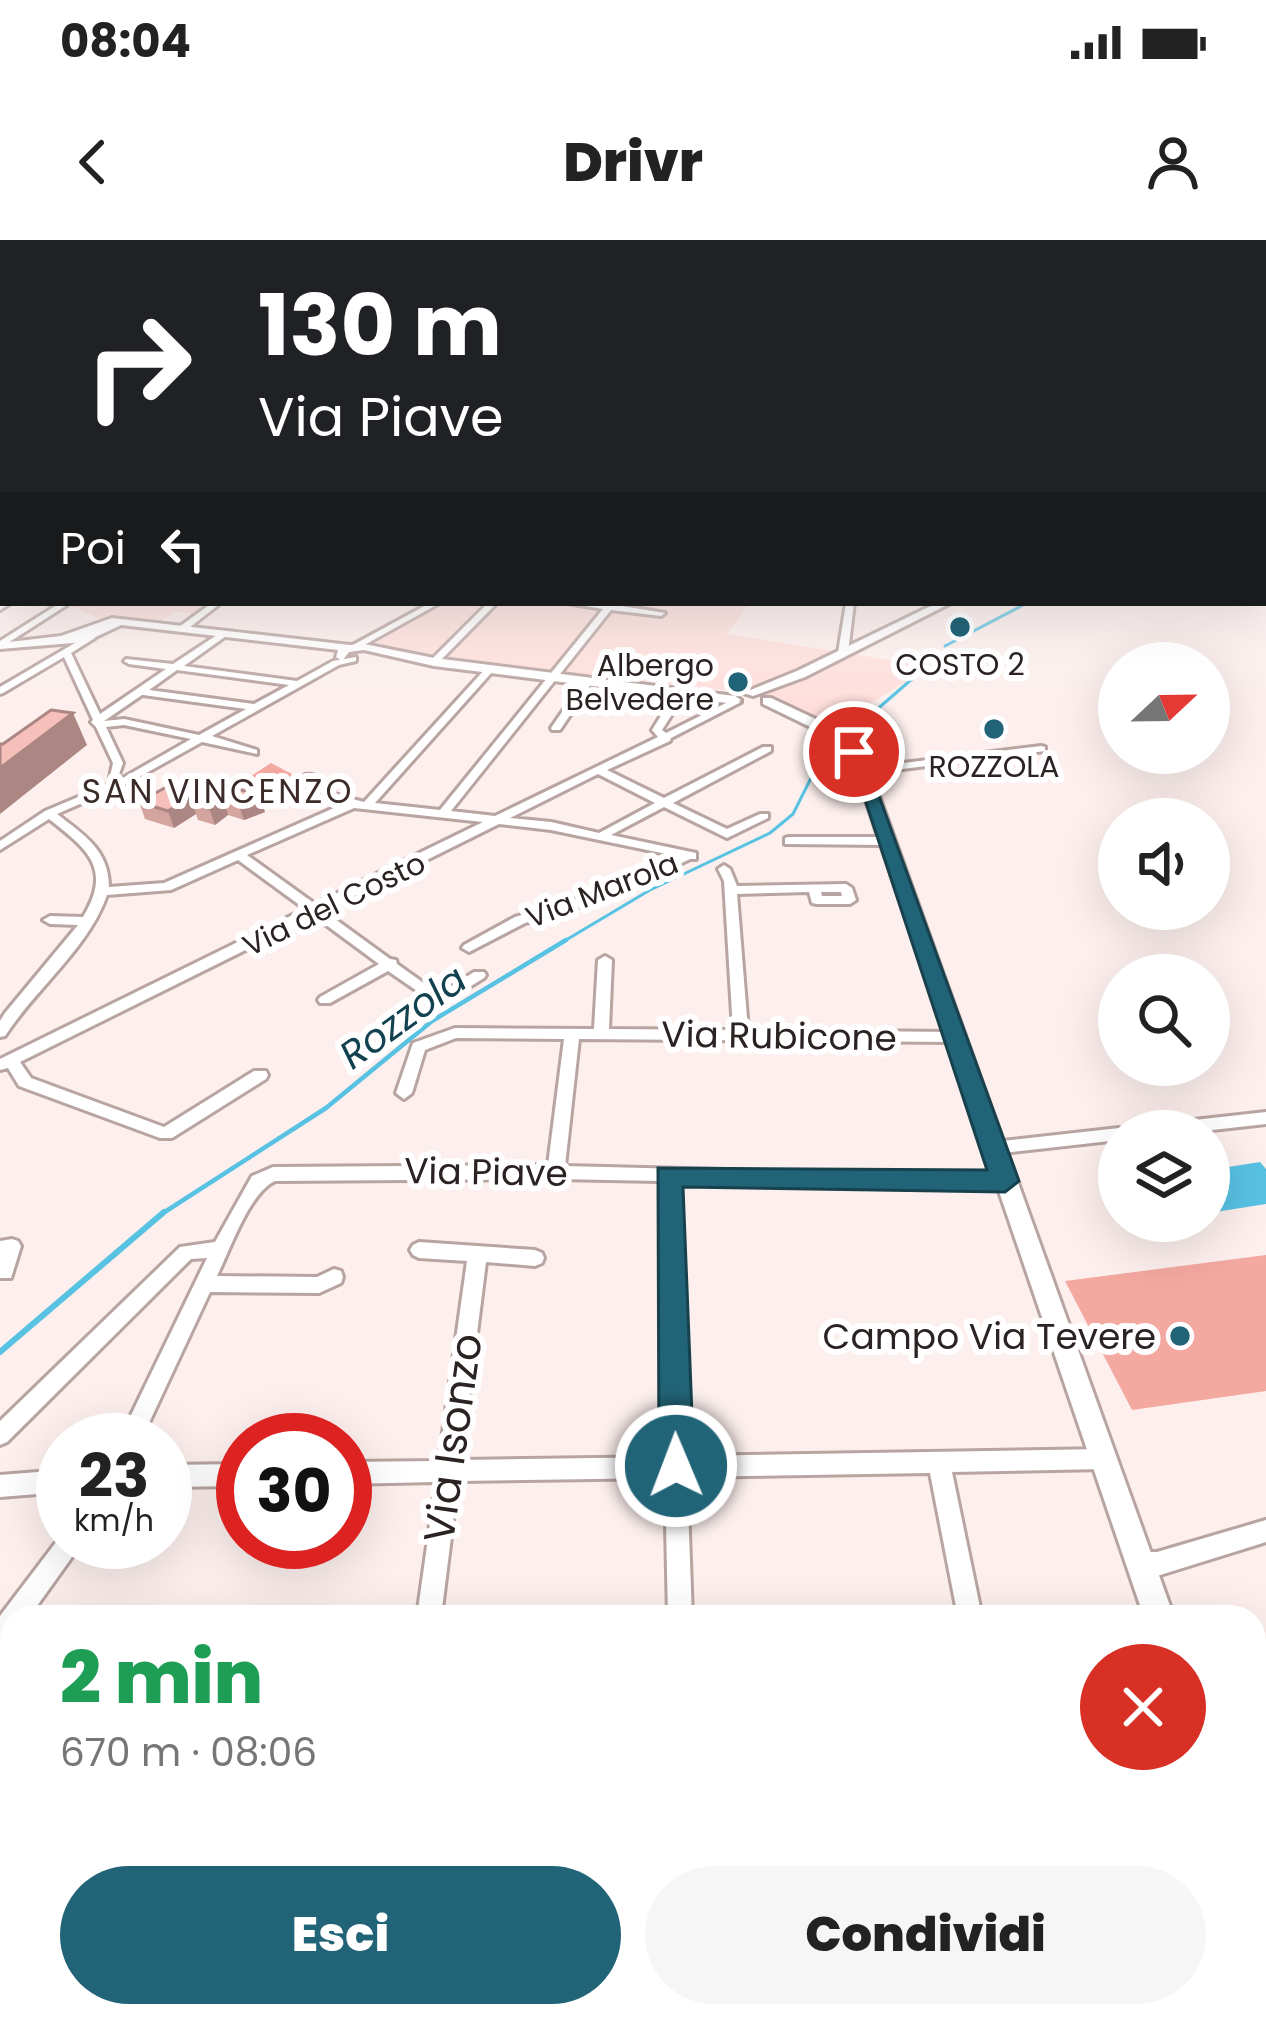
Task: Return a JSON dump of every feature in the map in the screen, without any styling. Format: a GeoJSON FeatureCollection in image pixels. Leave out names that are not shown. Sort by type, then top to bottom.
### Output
{"type":"FeatureCollection","features":[{"type":"Feature","properties":{"kind":"main road"},"geometry":{"type":"LineString","coordinates":[[749,700],[940,606]]}},
{"type":"Feature","properties":{"kind":"main road"},"geometry":{"type":"LineString","coordinates":[[6,646],[64,647],[124,607],[113,625]]}},
{"type":"Feature","properties":{"kind":"main road"},"geometry":{"type":"LineString","coordinates":[[6,646],[113,625],[182,629],[749,700],[790,713],[846,742],[863,771],[1155,1605]]}},
{"type":"Feature","properties":{"kind":"street"},"geometry":{"type":"LineString","coordinates":[[6,646],[60,606]]}},
{"type":"Feature","properties":{"kind":"street"},"geometry":{"type":"LineString","coordinates":[[182,629],[213,606]]}},
{"type":"Feature","properties":{"kind":"street"},"geometry":{"type":"LineString","coordinates":[[0,846],[50,813],[119,778],[149,770],[431,606]]}},
{"type":"Feature","properties":{"kind":"street"},"geometry":{"type":"LineString","coordinates":[[434,662],[490,606]]}},
{"type":"Feature","properties":{"kind":"street"},"geometry":{"type":"LineString","coordinates":[[600,606],[661,613]]}},
{"type":"Feature","properties":{"kind":"street"},"geometry":{"type":"LineString","coordinates":[[843,653],[850,606]]}},
{"type":"Feature","properties":{"kind":"street"},"geometry":{"type":"LineString","coordinates":[[442,815],[609,607]]}},
{"type":"Feature","properties":{"kind":"street"},"geometry":{"type":"LineString","coordinates":[[848,622],[867,641]]}},
{"type":"Feature","properties":{"kind":"street"},"geometry":{"type":"LineString","coordinates":[[97,723],[223,634]]}},
{"type":"Feature","properties":{"kind":"street"},"geometry":{"type":"LineString","coordinates":[[844,638],[867,641]]}},
{"type":"Feature","properties":{"kind":"street"},"geometry":{"type":"LineString","coordinates":[[0,691],[64,647],[118,764],[119,778]]}},
{"type":"Feature","properties":{"kind":"street"},"geometry":{"type":"LineString","coordinates":[[129,661],[300,685]]}},
{"type":"Feature","properties":{"kind":"street"},"geometry":{"type":"LineString","coordinates":[[101,891],[166,887],[360,805],[490,669]]}},
{"type":"Feature","properties":{"kind":"street"},"geometry":{"type":"LineString","coordinates":[[556,728],[588,681]]}},
{"type":"Feature","properties":{"kind":"street"},"geometry":{"type":"LineString","coordinates":[[143,692],[259,708]]}},
{"type":"Feature","properties":{"kind":"street"},"geometry":{"type":"LineString","coordinates":[[697,694],[718,703],[714,714]]}},
{"type":"Feature","properties":{"kind":"street"},"geometry":{"type":"LineString","coordinates":[[660,699],[673,704],[657,730],[666,739]]}},
{"type":"Feature","properties":{"kind":"street","name":"Via del Costo"},"geometry":{"type":"LineString","coordinates":[[5,1063],[749,700]]}},
{"type":"Feature","properties":{"kind":"street"},"geometry":{"type":"LineString","coordinates":[[97,723],[124,722],[254,752]]}},
{"type":"Feature","properties":{"kind":"street"},"geometry":{"type":"LineString","coordinates":[[604,834],[766,749]]}},
{"type":"Feature","properties":{"kind":"street"},"geometry":{"type":"LineString","coordinates":[[863,771],[1041,749]]}},
{"type":"Feature","properties":{"kind":"street"},"geometry":{"type":"LineString","coordinates":[[600,772],[727,834],[764,816]]}},
{"type":"Feature","properties":{"kind":"street"},"geometry":{"type":"LineString","coordinates":[[309,777],[326,787],[329,796],[360,805],[502,821]]}},
{"type":"Feature","properties":{"kind":"street"},"geometry":{"type":"LineString","coordinates":[[0,1032],[4,1014],[27,1001],[101,891],[103,868],[50,813]]}},
{"type":"Feature","properties":{"kind":"street","name":"Via Marola"},"geometry":{"type":"LineString","coordinates":[[469,948],[520,920],[602,896],[677,858],[692,856],[551,826],[502,821]]}},
{"type":"Feature","properties":{"kind":"street"},"geometry":{"type":"LineString","coordinates":[[789,841],[886,841]]}},
{"type":"Feature","properties":{"kind":"street"},"geometry":{"type":"LineString","coordinates":[[239,854],[439,1001],[478,975]]}},
{"type":"Feature","properties":{"kind":"street"},"geometry":{"type":"LineString","coordinates":[[724,869],[730,890],[741,1037]]}},
{"type":"Feature","properties":{"kind":"street"},"geometry":{"type":"LineString","coordinates":[[730,890],[814,888]]}},
{"type":"Feature","properties":{"kind":"street"},"geometry":{"type":"LineString","coordinates":[[50,920],[85,921]]}},
{"type":"Feature","properties":{"kind":"street"},"geometry":{"type":"LineString","coordinates":[[601,1033],[605,960]]}},
{"type":"Feature","properties":{"kind":"street"},"geometry":{"type":"LineString","coordinates":[[325,1000],[391,962]]}},
{"type":"Feature","properties":{"kind":"street","name":"Via Rubicone"},"geometry":{"type":"LineString","coordinates":[[404,1093],[418,1047],[455,1033],[956,1036]]}},
{"type":"Feature","properties":{"kind":"street"},"geometry":{"type":"LineString","coordinates":[[556,1172],[572,1033]]}},
{"type":"Feature","properties":{"kind":"street"},"geometry":{"type":"LineString","coordinates":[[5,1063],[25,1082],[166,1134],[260,1075]]}},
{"type":"Feature","properties":{"kind":"street"},"geometry":{"type":"LineString","coordinates":[[1230,1122],[1266,1118]]}},
{"type":"Feature","properties":{"kind":"street"},"geometry":{"type":"LineString","coordinates":[[994,1148],[1098,1136]]}},
{"type":"Feature","properties":{"kind":"street","name":"Via Piave"},"geometry":{"type":"LineString","coordinates":[[143,1413],[220,1249],[258,1181],[289,1170],[1005,1181]]}},
{"type":"Feature","properties":{"kind":"street"},"geometry":{"type":"LineString","coordinates":[[668,1175],[680,1605]]}},
{"type":"Feature","properties":{"kind":"street"},"geometry":{"type":"LineString","coordinates":[[0,1248],[12,1246],[4,1272]]}},
{"type":"Feature","properties":{"kind":"street"},"geometry":{"type":"LineString","coordinates":[[0,1435],[186,1252],[220,1249]]}},
{"type":"Feature","properties":{"kind":"street"},"geometry":{"type":"LineString","coordinates":[[419,1250],[477,1258],[535,1258]]}},
{"type":"Feature","properties":{"kind":"street","name":"Via Isonzo"},"geometry":{"type":"LineString","coordinates":[[431,1605],[477,1258]]}},
{"type":"Feature","properties":{"kind":"street"},"geometry":{"type":"LineString","coordinates":[[203,1284],[319,1285],[334,1277]]}},
{"type":"Feature","properties":{"kind":"street"},"geometry":{"type":"LineString","coordinates":[[372,1473],[1104,1459]]}},
{"type":"Feature","properties":{"kind":"street"},"geometry":{"type":"LineString","coordinates":[[939,1461],[968,1605]]}},
{"type":"Feature","properties":{"kind":"street"},"geometry":{"type":"LineString","coordinates":[[0,1486],[36,1483]]}},
{"type":"Feature","properties":{"kind":"street"},"geometry":{"type":"LineString","coordinates":[[1140,1564],[1157,1564],[1266,1531]]}},
{"type":"Feature","properties":{"kind":"street"},"geometry":{"type":"LineString","coordinates":[[23,1605],[49,1569]]}},
{"type":"Feature","properties":{"kind":"shaded area"},"geometry":{"type":"Polygon","coordinates":[[[72,606],[210,606],[199,614],[174,612],[159,623],[98,618],[72,606]]]}},
{"type":"Feature","properties":{"kind":"shaded area"},"geometry":{"type":"Polygon","coordinates":[[[435,606],[748,606],[727,634],[914,664],[912,678],[831,727],[761,694],[380,651],[374,643],[435,606]]]}},
{"type":"Feature","properties":{"kind":"shaded area"},"geometry":{"type":"Polygon","coordinates":[[[271,763],[313,785],[272,803],[237,785],[271,763]]]}},
{"type":"Feature","properties":{"kind":"shaded area","name":"Campo Via Tevere"},"geometry":{"type":"Polygon","coordinates":[[[1266,1255],[1266,1391],[1132,1410],[1065,1281],[1266,1255]]]}},
{"type":"Feature","properties":{"kind":"water"},"geometry":{"type":"Polygon","coordinates":[[[1260,1162],[1266,1169],[1266,1204],[1230,1210],[1230,1167],[1260,1162]]]}},
{"type":"Feature","properties":{"kind":"building"},"geometry":{"type":"Polygon","coordinates":[[[51,710],[73,713],[0,768],[0,744],[51,710]]]}},
{"type":"Feature","properties":{"kind":"building"},"geometry":{"type":"Polygon","coordinates":[[[170,785],[196,793],[168,811],[139,802],[170,785]]]}},
{"type":"Feature","properties":{"kind":"building"},"geometry":{"type":"Polygon","coordinates":[[[223,785],[260,795],[238,803],[223,798],[209,808],[192,803],[223,785]]]}},
{"type":"Feature","properties":{"kind":"waterway","name":"Rozzola"},"geometry":{"type":"LineString","coordinates":[[945,646],[1021,606]]}},
{"type":"Feature","properties":{"kind":"waterway","name":"Rozzola"},"geometry":{"type":"LineString","coordinates":[[837,727],[874,712],[920,672]]}},
{"type":"Feature","properties":{"kind":"waterway","name":"Rozzola"},"geometry":{"type":"LineString","coordinates":[[563,942],[650,890],[770,833],[793,814],[831,738]]}},
{"type":"Feature","properties":{"kind":"waterway","name":"Rozzola"},"geometry":{"type":"LineString","coordinates":[[162,1214],[326,1108],[432,1021],[563,942]]}},
{"type":"Feature","properties":{"kind":"waterway","name":"Rozzola"},"geometry":{"type":"LineString","coordinates":[[0,1352],[162,1214]]}},
{"type":"Feature","properties":{"kind":"place","name":"COSTO 2"},"geometry":{"type":"Point","coordinates":[960,627]}},
{"type":"Feature","properties":{"kind":"place","name":"Albergo Belvedere"},"geometry":{"type":"Point","coordinates":[738,682]}},
{"type":"Feature","properties":{"kind":"place","name":"ROZZOLA"},"geometry":{"type":"Point","coordinates":[994,729]}},
{"type":"Feature","properties":{"kind":"place","name":"Campo Via Tevere"},"geometry":{"type":"Point","coordinates":[1180,1336]}},
{"type":"Feature","properties":{"kind":"district","name":"SAN VINCENZO"},"geometry":{"type":"Point","coordinates":[218,791]}},
{"type":"Feature","properties":{"kind":"route"},"geometry":{"type":"LineString","coordinates":[[676,1466],[668,1175],[1005,1181],[854,752]]}}]}
